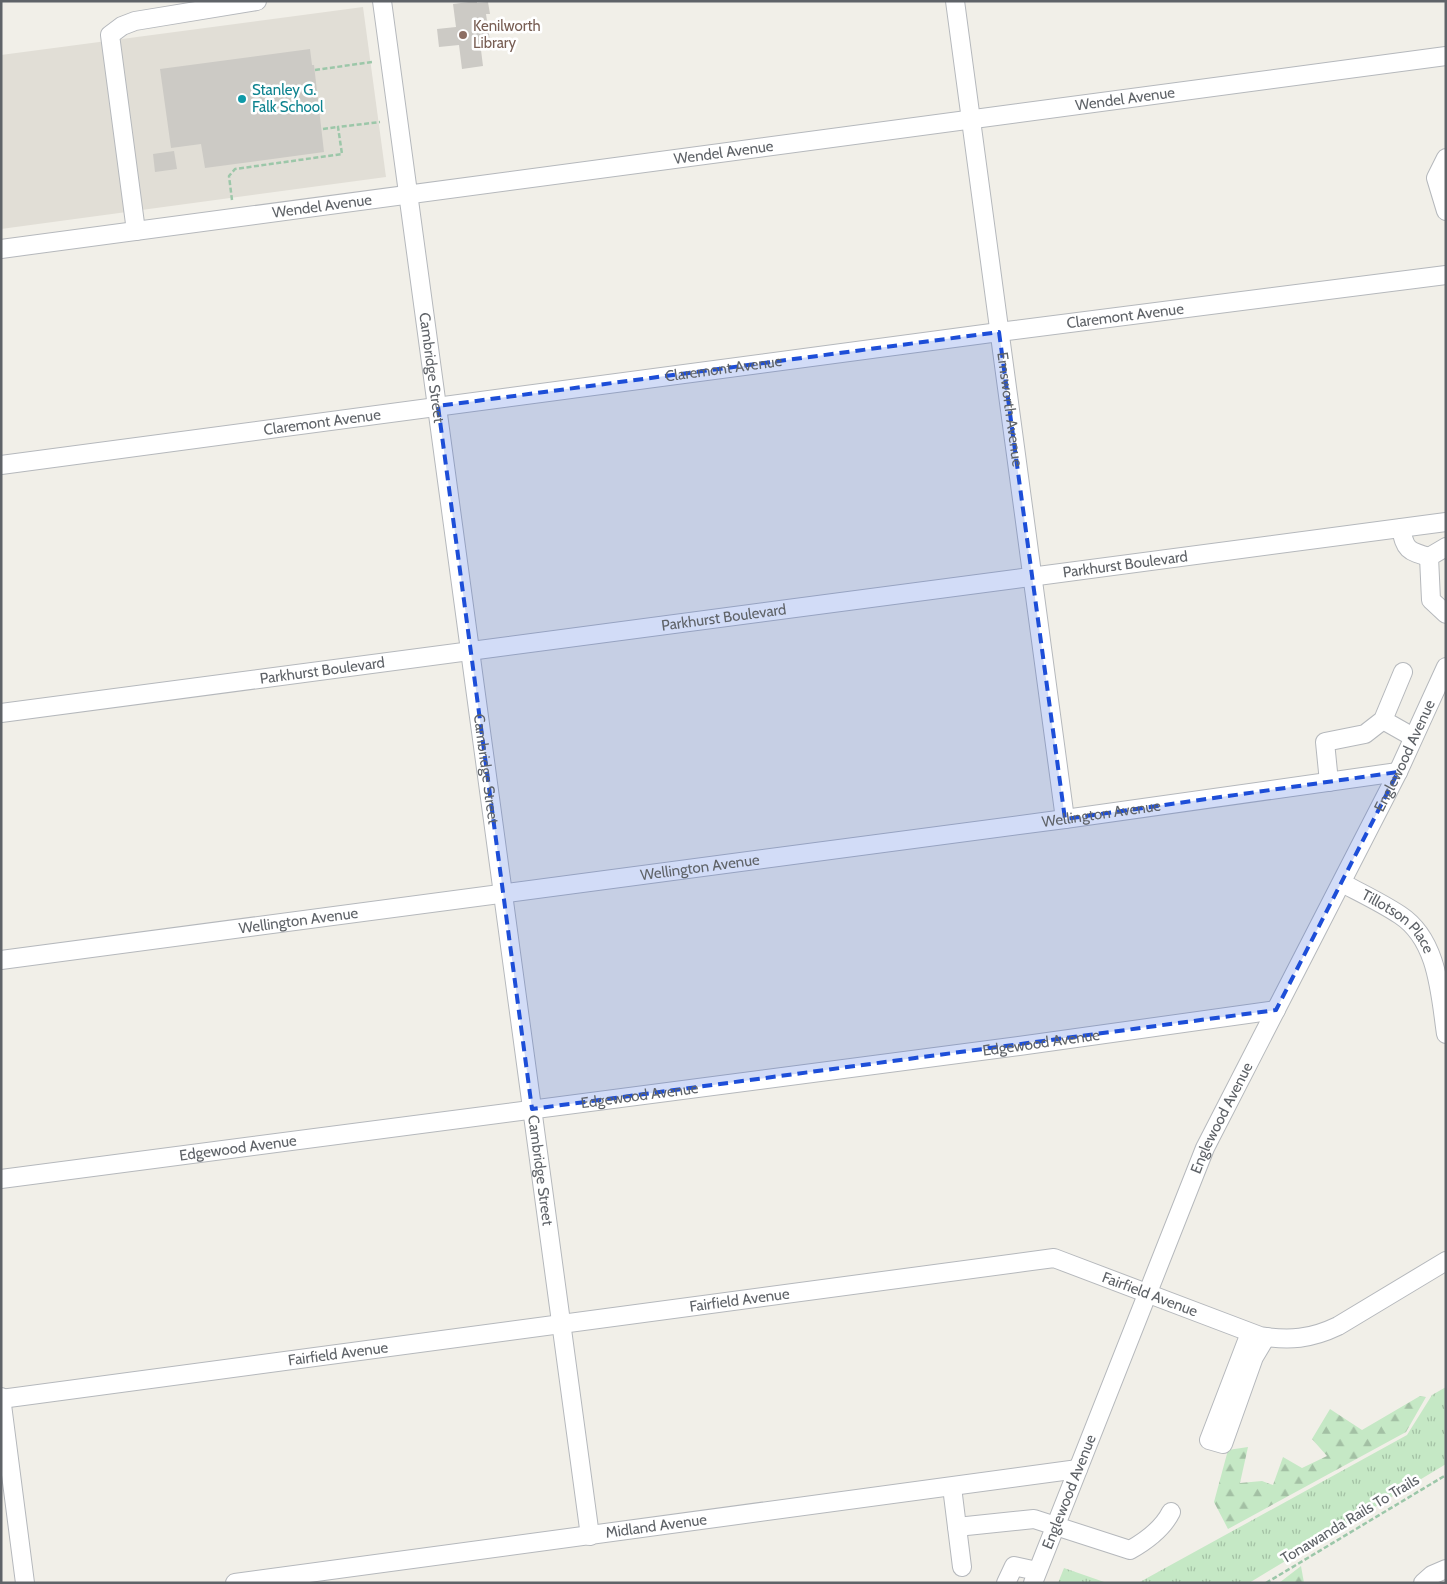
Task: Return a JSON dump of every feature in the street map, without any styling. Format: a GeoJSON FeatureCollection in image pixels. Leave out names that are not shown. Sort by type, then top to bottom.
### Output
{"type":"FeatureCollection","features":[{"type":"Feature","properties":{"kind":"street"},"geometry":{"type":"LineString","coordinates":[[136,231],[110,35],[122,26],[135,21],[257,1]]}},
{"type":"Feature","properties":{"kind":"street","name":"Cambridge Street"},"geometry":{"type":"LineString","coordinates":[[382,1],[590,1536]]}},
{"type":"Feature","properties":{"kind":"street","name":"Emsworth Avenue"},"geometry":{"type":"LineString","coordinates":[[955,1],[1065,819]]}},
{"type":"Feature","properties":{"kind":"street","name":"Wendel Avenue"},"geometry":{"type":"LineString","coordinates":[[1,249],[1446,56]]}},
{"type":"Feature","properties":{"kind":"street"},"geometry":{"type":"LineString","coordinates":[[1446,158],[1436,178],[1446,211]]}},
{"type":"Feature","properties":{"kind":"street","name":"Claremont Avenue"},"geometry":{"type":"LineString","coordinates":[[1,466],[438,406],[1446,275]]}},
{"type":"Feature","properties":{"kind":"street","name":"Parkhurst Boulevard"},"geometry":{"type":"LineString","coordinates":[[1,713],[1446,522]]}},
{"type":"Feature","properties":{"kind":"street"},"geometry":{"type":"LineString","coordinates":[[1401,528],[1404,545],[1412,553],[1429,557],[1446,547]]}},
{"type":"Feature","properties":{"kind":"street"},"geometry":{"type":"LineString","coordinates":[[1429,557],[1431,600],[1446,614]]}},
{"type":"Feature","properties":{"kind":"street","name":"Englewood Avenue"},"geometry":{"type":"LineString","coordinates":[[1035,1577],[1205,1148],[1398,772],[1446,667]]}},
{"type":"Feature","properties":{"kind":"street"},"geometry":{"type":"LineString","coordinates":[[1329,782],[1325,742],[1365,734],[1384,720],[1403,672]]}},
{"type":"Feature","properties":{"kind":"street"},"geometry":{"type":"LineString","coordinates":[[1384,720],[1414,737]]}},
{"type":"Feature","properties":{"kind":"street","name":"Wellington Avenue"},"geometry":{"type":"LineString","coordinates":[[1,960],[1065,819],[1398,772]]}},
{"type":"Feature","properties":{"kind":"street","name":"Tillotson Place"},"geometry":{"type":"LineString","coordinates":[[1342,883],[1400,915],[1413,927],[1426,945],[1433,963],[1446,1034]]}},
{"type":"Feature","properties":{"kind":"street","name":"Edgewood Avenue"},"geometry":{"type":"LineString","coordinates":[[1,1180],[1020,1046],[1276,1010]]}},
{"type":"Feature","properties":{"kind":"street","name":"Fairfield Avenue"},"geometry":{"type":"LineString","coordinates":[[1,1398],[1054,1258],[1258,1335],[1301,1339],[1320,1334],[1446,1261]]}},
{"type":"Feature","properties":{"kind":"street"},"geometry":{"type":"LineString","coordinates":[[1258,1335],[1254,1357],[1223,1444],[1209,1440],[1258,1335]]}},
{"type":"Feature","properties":{"kind":"street"},"geometry":{"type":"LineString","coordinates":[[1,1398],[25,1583]]}},
{"type":"Feature","properties":{"kind":"street","name":"Midland Avenue"},"geometry":{"type":"LineString","coordinates":[[235,1583],[1078,1470]]}},
{"type":"Feature","properties":{"kind":"street"},"geometry":{"type":"LineString","coordinates":[[952,1487],[962,1567]]}},
{"type":"Feature","properties":{"kind":"street"},"geometry":{"type":"LineString","coordinates":[[956,1527],[1034,1520],[1130,1550],[1144,1542],[1168,1519],[1172,1512]]}},
{"type":"Feature","properties":{"kind":"street"},"geometry":{"type":"LineString","coordinates":[[1006,1583],[1014,1566],[1035,1577]]}},
{"type":"Feature","properties":{"kind":"street"},"geometry":{"type":"LineString","coordinates":[[1423,1583],[1432,1575],[1446,1568]]}},
{"type":"Feature","properties":{"kind":"path"},"geometry":{"type":"LineString","coordinates":[[315,70],[372,62]]}},
{"type":"Feature","properties":{"kind":"path"},"geometry":{"type":"LineString","coordinates":[[323,129],[380,122]]}},
{"type":"Feature","properties":{"kind":"path"},"geometry":{"type":"LineString","coordinates":[[232,200],[229,176],[235,169],[342,154],[338,128]]}},
{"type":"Feature","properties":{"kind":"path","name":"Tonawanda Rails To Trails"},"geometry":{"type":"LineString","coordinates":[[1266,1583],[1446,1474]]}},
{"type":"Feature","properties":{"kind":"highlighted area"},"geometry":{"type":"Polygon","coordinates":[[[999,332],[1065,819],[1398,772],[1276,1010],[532,1109],[438,406],[999,332]]]}},
{"type":"Feature","properties":{"kind":"shaded area"},"geometry":{"type":"Polygon","coordinates":[[[363,7],[386,177],[1,229],[1,55],[363,7]]]}},
{"type":"Feature","properties":{"kind":"green space"},"geometry":{"type":"Polygon","coordinates":[[[1446,1387],[1446,1464],[1249,1583],[1138,1583],[1407,1435],[1432,1395],[1446,1387]]]}},
{"type":"Feature","properties":{"kind":"green space"},"geometry":{"type":"Polygon","coordinates":[[[1420,1396],[1426,1397],[1406,1432],[1228,1529],[1214,1502],[1228,1450],[1248,1447],[1240,1483],[1262,1481],[1273,1485],[1283,1457],[1302,1468],[1327,1456],[1312,1439],[1330,1409],[1362,1430],[1420,1396]]]}},
{"type":"Feature","properties":{"kind":"green space"},"geometry":{"type":"Polygon","coordinates":[[[1301,1566],[1304,1583],[1279,1583],[1301,1566]]]}},
{"type":"Feature","properties":{"kind":"green space"},"geometry":{"type":"Polygon","coordinates":[[[1064,1568],[1107,1583],[1058,1583],[1064,1568]]]}},
{"type":"Feature","properties":{"kind":"building","name":"Kenilworth Library"},"geometry":{"type":"Polygon","coordinates":[[[477,1],[477,3],[488,2],[490,14],[486,14],[490,41],[480,42],[483,66],[462,69],[459,45],[439,47],[437,29],[456,27],[453,4],[477,1]]]}},
{"type":"Feature","properties":{"kind":"building","name":"Stanley G. Falk School"},"geometry":{"type":"Polygon","coordinates":[[[310,49],[312,65],[314,65],[324,152],[205,168],[201,144],[171,148],[160,69],[310,49]]]}},
{"type":"Feature","properties":{"kind":"building"},"geometry":{"type":"Polygon","coordinates":[[[174,151],[177,169],[155,172],[153,154],[174,151]]]}},
{"type":"Feature","properties":{"kind":"place","name":"Kenilworth Library"},"geometry":{"type":"Point","coordinates":[463,35]}},
{"type":"Feature","properties":{"kind":"place","name":"Stanley G. Falk School"},"geometry":{"type":"Point","coordinates":[242,99]}}]}
